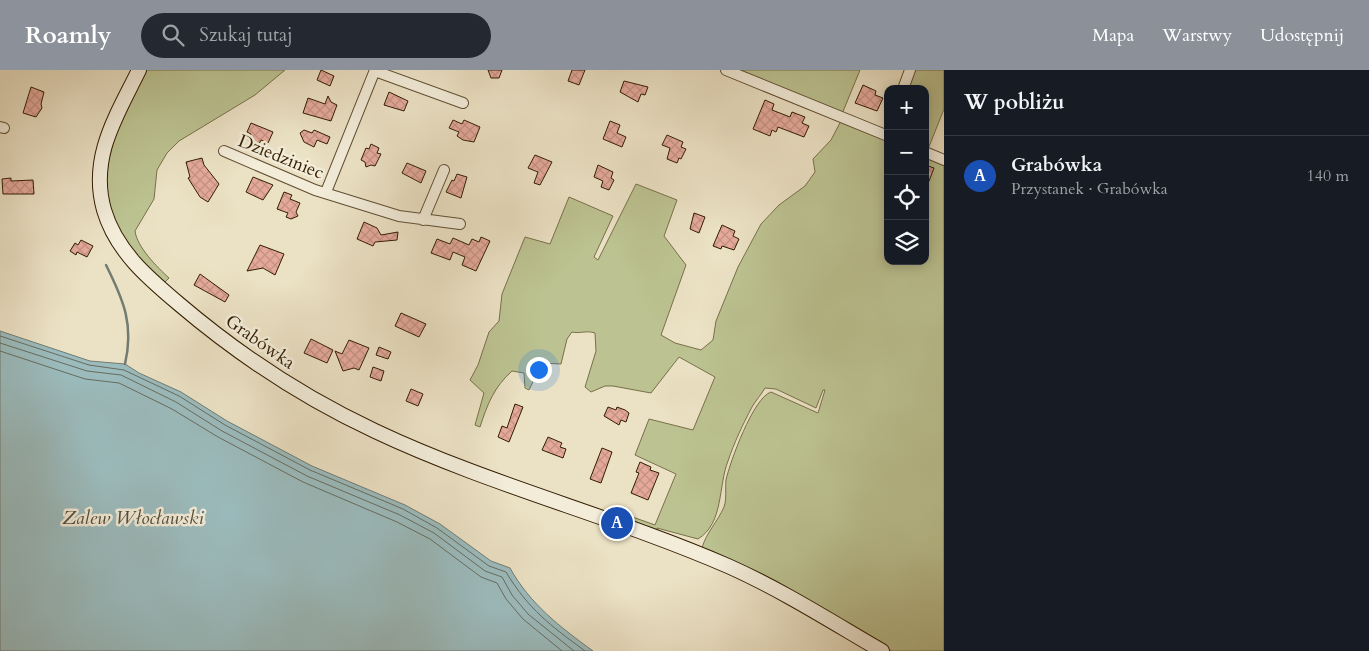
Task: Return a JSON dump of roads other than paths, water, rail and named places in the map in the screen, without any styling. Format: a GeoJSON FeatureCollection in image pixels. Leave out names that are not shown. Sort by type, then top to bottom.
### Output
{"type":"FeatureCollection","features":[{"type":"Feature","properties":{"kind":"street","name":"Grabówka"},"geometry":{"type":"LineString","coordinates":[[140,70],[103,145],[100,166],[102,201],[112,230],[122,248],[137,266],[217,336],[301,392],[376,432],[728,566],[801,604],[882,651]]}},
{"type":"Feature","properties":{"kind":"street","name":"Dziedziniec"},"geometry":{"type":"LineString","coordinates":[[326,192],[375,70],[463,103]]}},
{"type":"Feature","properties":{"kind":"street"},"geometry":{"type":"LineString","coordinates":[[726,70],[884,131]]}},
{"type":"Feature","properties":{"kind":"street"},"geometry":{"type":"LineString","coordinates":[[904,85],[910,70]]}},
{"type":"Feature","properties":{"kind":"street","name":"Dziedziniec"},"geometry":{"type":"LineString","coordinates":[[224,151],[315,190],[399,216],[460,224]]}},
{"type":"Feature","properties":{"kind":"street"},"geometry":{"type":"LineString","coordinates":[[929,154],[944,160]]}},
{"type":"Feature","properties":{"kind":"street"},"geometry":{"type":"LineString","coordinates":[[423,220],[444,170]]}},
{"type":"Feature","properties":{"kind":"water","name":"Zalew Włocławski"},"geometry":{"type":"Polygon","coordinates":[[[0,331],[90,361],[125,364],[139,373],[181,392],[227,421],[312,466],[405,505],[440,524],[491,561],[510,568],[536,604],[593,651],[0,651],[0,331]]]}},
{"type":"Feature","properties":{"kind":"waterway"},"geometry":{"type":"LineString","coordinates":[[106,265],[126,313],[128,350],[125,364]]}},
{"type":"Feature","properties":{"kind":"place","name":"Grabówka"},"geometry":{"type":"Point","coordinates":[617,523]}}]}
